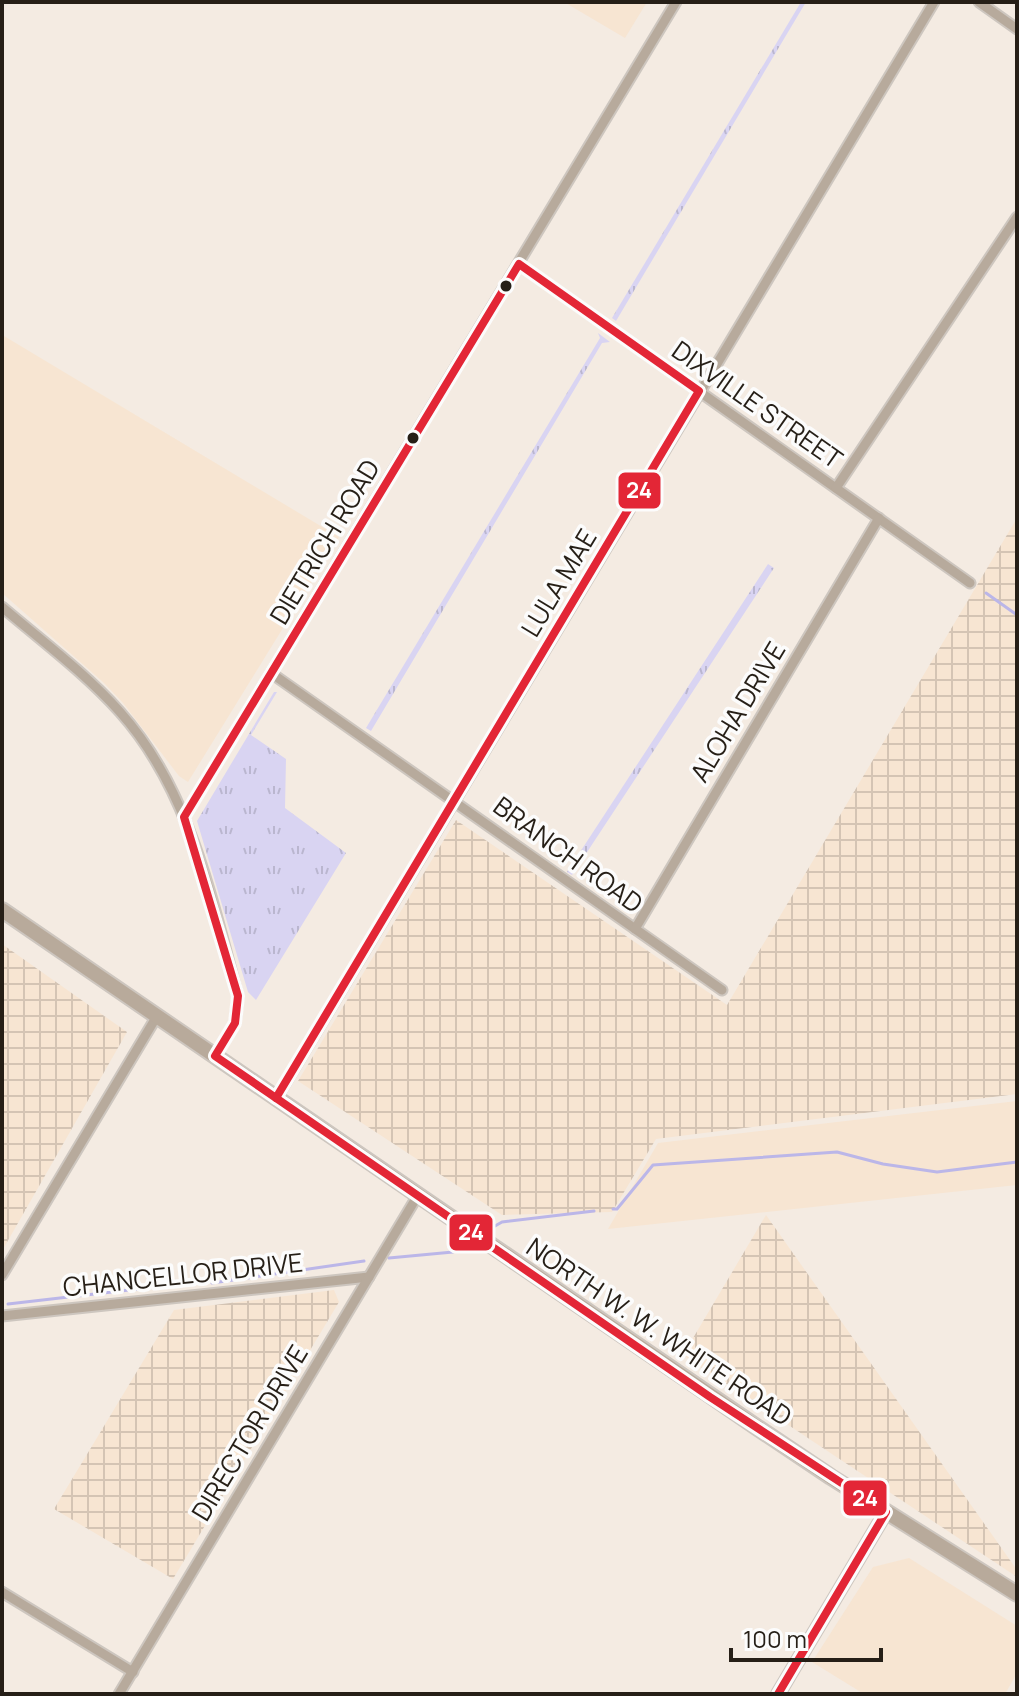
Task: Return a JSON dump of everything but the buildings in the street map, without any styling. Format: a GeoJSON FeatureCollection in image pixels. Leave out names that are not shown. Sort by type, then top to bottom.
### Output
{"type":"FeatureCollection","features":[{"type":"Feature","properties":{"kind":"main road","name":"NORTH W. W. WHITE ROAD"},"geometry":{"type":"LineString","coordinates":[[2,910],[730,1409],[1017,1594]]}},
{"type":"Feature","properties":{"kind":"main road"},"geometry":{"type":"LineString","coordinates":[[778,1694],[886,1512]]}},
{"type":"Feature","properties":{"kind":"street","name":"DIETRICH ROAD"},"geometry":{"type":"LineString","coordinates":[[184,817],[676,2]]}},
{"type":"Feature","properties":{"kind":"street","name":"LULA MAE"},"geometry":{"type":"LineString","coordinates":[[276,1099],[934,2]]}},
{"type":"Feature","properties":{"kind":"street"},"geometry":{"type":"LineString","coordinates":[[979,2],[1017,29]]}},
{"type":"Feature","properties":{"kind":"street"},"geometry":{"type":"LineString","coordinates":[[836,488],[1017,217]]}},
{"type":"Feature","properties":{"kind":"street","name":"DIXVILLE STREET"},"geometry":{"type":"LineString","coordinates":[[519,264],[970,583]]}},
{"type":"Feature","properties":{"kind":"street","name":"ALOHA DRIVE"},"geometry":{"type":"LineString","coordinates":[[635,929],[879,518]]}},
{"type":"Feature","properties":{"kind":"street"},"geometry":{"type":"LineString","coordinates":[[2,607],[120,712],[149,750],[184,817],[238,996],[235,1023],[215,1056]]}},
{"type":"Feature","properties":{"kind":"street","name":"BRANCH ROAD"},"geometry":{"type":"LineString","coordinates":[[271,673],[722,990]]}},
{"type":"Feature","properties":{"kind":"street"},"geometry":{"type":"LineString","coordinates":[[2,1275],[157,1016]]}},
{"type":"Feature","properties":{"kind":"street","name":"DIRECTOR DRIVE"},"geometry":{"type":"LineString","coordinates":[[119,1694],[418,1195]]}},
{"type":"Feature","properties":{"kind":"street","name":"CHANCELLOR DRIVE"},"geometry":{"type":"LineString","coordinates":[[2,1316],[369,1277]]}},
{"type":"Feature","properties":{"kind":"street"},"geometry":{"type":"LineString","coordinates":[[2,1592],[133,1672]]}},
{"type":"Feature","properties":{"kind":"shaded area"},"geometry":{"type":"Polygon","coordinates":[[[564,2],[647,2],[625,38],[564,2]]]}},
{"type":"Feature","properties":{"kind":"shaded area"},"geometry":{"type":"Polygon","coordinates":[[[4,336],[339,537],[188,782],[179,776],[104,683],[2,593],[4,336]]]}},
{"type":"Feature","properties":{"kind":"shaded area"},"geometry":{"type":"Polygon","coordinates":[[[1017,518],[1017,1094],[656,1139],[612,1212],[502,1215],[298,1081],[456,820],[727,1005],[1017,518]]]}},
{"type":"Feature","properties":{"kind":"shaded area"},"geometry":{"type":"Polygon","coordinates":[[[2,944],[127,1032],[2,1251],[2,944]]]}},
{"type":"Feature","properties":{"kind":"shaded area"},"geometry":{"type":"Polygon","coordinates":[[[1017,1101],[1017,1185],[608,1229],[658,1143],[1017,1101]]]}},
{"type":"Feature","properties":{"kind":"shaded area"},"geometry":{"type":"Polygon","coordinates":[[[766,1215],[1017,1570],[1017,1577],[683,1355],[766,1215]]]}},
{"type":"Feature","properties":{"kind":"shaded area"},"geometry":{"type":"Polygon","coordinates":[[[334,1290],[339,1302],[173,1579],[54,1509],[174,1310],[334,1290]]]}},
{"type":"Feature","properties":{"kind":"shaded area"},"geometry":{"type":"Polygon","coordinates":[[[909,1558],[1017,1626],[1017,1673],[1005,1694],[864,1694],[812,1662],[873,1567],[909,1558]]]}},
{"type":"Feature","properties":{"kind":"green space"},"geometry":{"type":"Polygon","coordinates":[[[801,2],[806,2],[616,321],[612,318],[801,2]]]}},
{"type":"Feature","properties":{"kind":"green space"},"geometry":{"type":"Polygon","coordinates":[[[598,333],[610,342],[602,343],[371,731],[366,728],[600,338],[598,333]]]}},
{"type":"Feature","properties":{"kind":"green space"},"geometry":{"type":"Polygon","coordinates":[[[768,564],[774,568],[572,875],[567,872],[768,564]]]}},
{"type":"Feature","properties":{"kind":"green space"},"geometry":{"type":"Polygon","coordinates":[[[274,692],[277,692],[251,735],[286,759],[285,808],[346,853],[256,1000],[248,992],[197,821],[274,692]]]}},
{"type":"Feature","properties":{"kind":"waterway"},"geometry":{"type":"LineString","coordinates":[[986,593],[1017,615]]}},
{"type":"Feature","properties":{"kind":"waterway"},"geometry":{"type":"LineString","coordinates":[[613,1209],[617,1209],[653,1165],[837,1152],[883,1164],[937,1172],[1017,1162]]}},
{"type":"Feature","properties":{"kind":"waterway"},"geometry":{"type":"LineString","coordinates":[[495,1226],[502,1222],[594,1211]]}},
{"type":"Feature","properties":{"kind":"waterway"},"geometry":{"type":"LineString","coordinates":[[389,1258],[453,1252]]}},
{"type":"Feature","properties":{"kind":"waterway"},"geometry":{"type":"LineString","coordinates":[[212,1283],[364,1261]]}},
{"type":"Feature","properties":{"kind":"waterway"},"geometry":{"type":"LineString","coordinates":[[8,1304],[181,1284]]}},
{"type":"Feature","properties":{"kind":"transit line","name":"24"},"geometry":{"type":"LineString","coordinates":[[519,264],[699,391],[276,1098],[215,1056],[235,1023],[238,996],[184,817],[519,264]]}},
{"type":"Feature","properties":{"kind":"transit line","name":"24"},"geometry":{"type":"LineString","coordinates":[[276,1098],[710,1397],[886,1512],[778,1694]]}}]}
